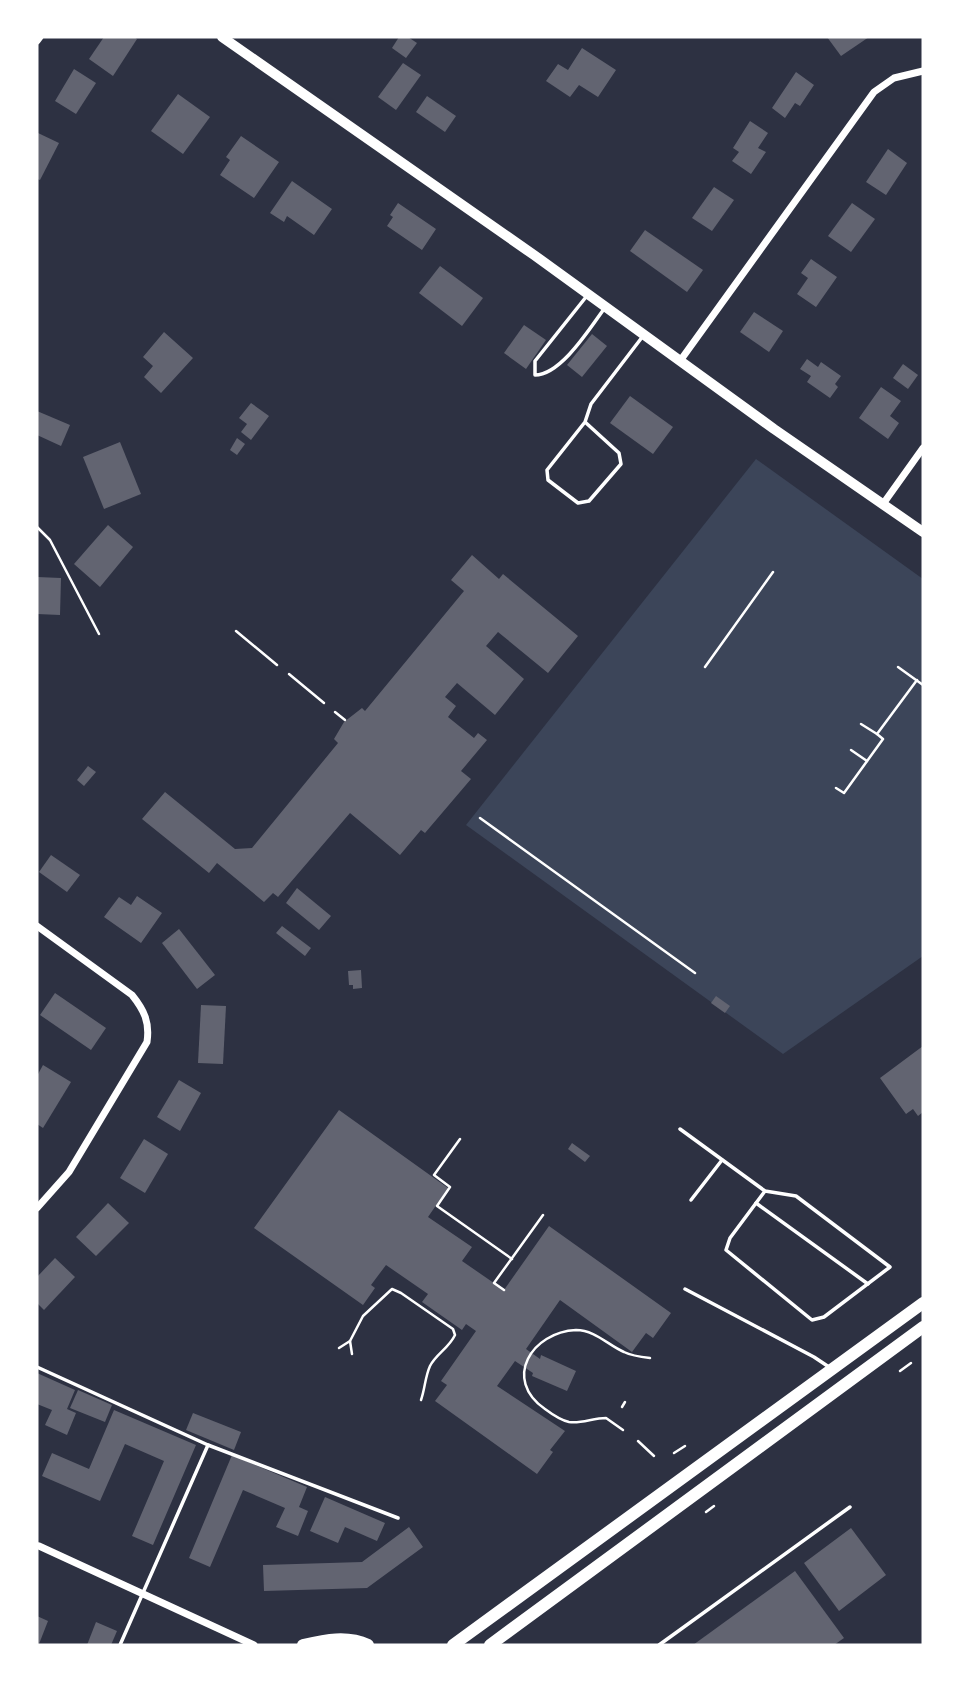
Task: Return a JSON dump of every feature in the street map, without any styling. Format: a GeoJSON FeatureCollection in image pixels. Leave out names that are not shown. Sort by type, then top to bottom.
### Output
{"type":"FeatureCollection","features":[{"type":"Feature","properties":{"kind":"main road"},"geometry":{"type":"LineString","coordinates":[[222,37],[923,532]]}},
{"type":"Feature","properties":{"kind":"main road"},"geometry":{"type":"LineString","coordinates":[[453,1645],[923,1303]]}},
{"type":"Feature","properties":{"kind":"main road"},"geometry":{"type":"LineString","coordinates":[[490,1645],[923,1326]]}},
{"type":"Feature","properties":{"kind":"main road"},"geometry":{"type":"LineString","coordinates":[[303,1645],[340,1639],[358,1640],[368,1645]]}},
{"type":"Feature","properties":{"kind":"street"},"geometry":{"type":"LineString","coordinates":[[37,41],[40,37]]}},
{"type":"Feature","properties":{"kind":"street"},"geometry":{"type":"LineString","coordinates":[[680,361],[874,92],[894,78],[923,71]]}},
{"type":"Feature","properties":{"kind":"street"},"geometry":{"type":"LineString","coordinates":[[883,504],[923,448]]}},
{"type":"Feature","properties":{"kind":"street"},"geometry":{"type":"LineString","coordinates":[[37,926],[132,995],[147,1018],[149,1031],[147,1042],[69,1172],[37,1208]]}},
{"type":"Feature","properties":{"kind":"street"},"geometry":{"type":"LineString","coordinates":[[39,1546],[254,1645]]}},
{"type":"Feature","properties":{"kind":"lane"},"geometry":{"type":"LineString","coordinates":[[588,294],[535,361],[535,375],[550,371],[561,362],[581,341],[606,307]]}},
{"type":"Feature","properties":{"kind":"lane"},"geometry":{"type":"LineString","coordinates":[[585,422],[619,453],[621,464],[589,501],[578,503],[548,480],[547,470],[585,422],[591,404],[644,335]]}},
{"type":"Feature","properties":{"kind":"lane"},"geometry":{"type":"LineString","coordinates":[[680,1129],[765,1191],[796,1196],[890,1267],[824,1317],[812,1320],[726,1250],[730,1238],[765,1191]]}},
{"type":"Feature","properties":{"kind":"lane"},"geometry":{"type":"LineString","coordinates":[[691,1200],[722,1160]]}},
{"type":"Feature","properties":{"kind":"lane"},"geometry":{"type":"LineString","coordinates":[[756,1203],[868,1284]]}},
{"type":"Feature","properties":{"kind":"lane"},"geometry":{"type":"LineString","coordinates":[[685,1289],[814,1357],[831,1369]]}},
{"type":"Feature","properties":{"kind":"lane"},"geometry":{"type":"LineString","coordinates":[[37,1367],[208,1445],[398,1518]]}},
{"type":"Feature","properties":{"kind":"lane"},"geometry":{"type":"LineString","coordinates":[[120,1645],[208,1445]]}},
{"type":"Feature","properties":{"kind":"lane"},"geometry":{"type":"LineString","coordinates":[[659,1645],[850,1507]]}},
{"type":"Feature","properties":{"kind":"path"},"geometry":{"type":"LineString","coordinates":[[37,527],[50,540],[99,634]]}},
{"type":"Feature","properties":{"kind":"path"},"geometry":{"type":"LineString","coordinates":[[705,667],[772,572]]}},
{"type":"Feature","properties":{"kind":"path"},"geometry":{"type":"LineString","coordinates":[[236,631],[277,665]]}},
{"type":"Feature","properties":{"kind":"path"},"geometry":{"type":"LineString","coordinates":[[898,667],[923,685]]}},
{"type":"Feature","properties":{"kind":"path"},"geometry":{"type":"LineString","coordinates":[[289,674],[324,703]]}},
{"type":"Feature","properties":{"kind":"path"},"geometry":{"type":"LineString","coordinates":[[877,734],[917,680]]}},
{"type":"Feature","properties":{"kind":"path"},"geometry":{"type":"LineString","coordinates":[[335,712],[345,720]]}},
{"type":"Feature","properties":{"kind":"path"},"geometry":{"type":"LineString","coordinates":[[836,788],[844,793],[883,739],[862,724]]}},
{"type":"Feature","properties":{"kind":"path"},"geometry":{"type":"LineString","coordinates":[[851,750],[867,761]]}},
{"type":"Feature","properties":{"kind":"path"},"geometry":{"type":"LineString","coordinates":[[480,818],[695,974]]}},
{"type":"Feature","properties":{"kind":"path"},"geometry":{"type":"LineString","coordinates":[[460,1139],[434,1175],[450,1187],[437,1206],[512,1259]]}},
{"type":"Feature","properties":{"kind":"path"},"geometry":{"type":"LineString","coordinates":[[505,1290],[494,1283],[543,1215]]}},
{"type":"Feature","properties":{"kind":"path"},"geometry":{"type":"LineString","coordinates":[[339,1348],[350,1341],[363,1316],[392,1289],[401,1293],[453,1329],[455,1335],[429,1368],[421,1400]]}},
{"type":"Feature","properties":{"kind":"path"},"geometry":{"type":"LineString","coordinates":[[623,1430],[606,1418],[576,1422],[556,1417],[527,1392],[523,1377],[526,1363],[547,1339],[576,1330],[592,1334],[630,1354],[650,1358]]}},
{"type":"Feature","properties":{"kind":"path"},"geometry":{"type":"LineString","coordinates":[[350,1341],[352,1354]]}},
{"type":"Feature","properties":{"kind":"path"},"geometry":{"type":"LineString","coordinates":[[900,1371],[911,1363]]}},
{"type":"Feature","properties":{"kind":"path"},"geometry":{"type":"LineString","coordinates":[[622,1406],[625,1402]]}},
{"type":"Feature","properties":{"kind":"path"},"geometry":{"type":"LineString","coordinates":[[638,1441],[653,1456]]}},
{"type":"Feature","properties":{"kind":"path"},"geometry":{"type":"LineString","coordinates":[[674,1452],[685,1446]]}},
{"type":"Feature","properties":{"kind":"path"},"geometry":{"type":"LineString","coordinates":[[706,1512],[714,1506]]}},
{"type":"Feature","properties":{"kind":"shaded area"},"geometry":{"type":"Polygon","coordinates":[[[756,459],[923,579],[923,956],[783,1054],[466,825],[756,459]]]}},
{"type":"Feature","properties":{"kind":"building"},"geometry":{"type":"Polygon","coordinates":[[[104,37],[137,39],[113,76],[89,59],[104,37]]]}},
{"type":"Feature","properties":{"kind":"building"},"geometry":{"type":"Polygon","coordinates":[[[399,37],[408,37],[417,43],[406,58],[392,48],[399,37]]]}},
{"type":"Feature","properties":{"kind":"building"},"geometry":{"type":"Polygon","coordinates":[[[827,37],[869,37],[841,56],[827,37]]]}},
{"type":"Feature","properties":{"kind":"building"},"geometry":{"type":"Polygon","coordinates":[[[582,48],[616,70],[598,97],[579,85],[570,97],[546,81],[558,64],[568,70],[582,48]]]}},
{"type":"Feature","properties":{"kind":"building"},"geometry":{"type":"Polygon","coordinates":[[[403,63],[421,75],[396,110],[378,97],[403,63]]]}},
{"type":"Feature","properties":{"kind":"building"},"geometry":{"type":"Polygon","coordinates":[[[74,69],[96,83],[76,114],[55,101],[74,69]]]}},
{"type":"Feature","properties":{"kind":"building"},"geometry":{"type":"Polygon","coordinates":[[[796,72],[814,85],[800,106],[795,103],[785,118],[772,108],[796,72]]]}},
{"type":"Feature","properties":{"kind":"building"},"geometry":{"type":"Polygon","coordinates":[[[178,94],[210,117],[183,154],[151,131],[178,94]]]}},
{"type":"Feature","properties":{"kind":"building"},"geometry":{"type":"Polygon","coordinates":[[[427,96],[456,116],[445,132],[416,112],[427,96]]]}},
{"type":"Feature","properties":{"kind":"building"},"geometry":{"type":"Polygon","coordinates":[[[750,121],[768,133],[758,148],[766,152],[751,174],[732,161],[739,152],[733,148],[750,121]]]}},
{"type":"Feature","properties":{"kind":"building"},"geometry":{"type":"Polygon","coordinates":[[[38,133],[59,143],[40,180],[37,179],[38,133]]]}},
{"type":"Feature","properties":{"kind":"building"},"geometry":{"type":"Polygon","coordinates":[[[241,136],[279,162],[254,198],[220,175],[230,160],[226,157],[241,136]]]}},
{"type":"Feature","properties":{"kind":"building"},"geometry":{"type":"Polygon","coordinates":[[[888,149],[907,163],[886,195],[866,182],[888,149]]]}},
{"type":"Feature","properties":{"kind":"building"},"geometry":{"type":"Polygon","coordinates":[[[292,181],[332,209],[314,235],[287,216],[284,222],[270,213],[292,181]]]}},
{"type":"Feature","properties":{"kind":"building"},"geometry":{"type":"Polygon","coordinates":[[[714,187],[734,200],[712,231],[692,218],[714,187]]]}},
{"type":"Feature","properties":{"kind":"building"},"geometry":{"type":"Polygon","coordinates":[[[398,203],[436,229],[422,250],[387,226],[398,203]]]}},
{"type":"Feature","properties":{"kind":"building"},"geometry":{"type":"Polygon","coordinates":[[[852,203],[875,219],[851,252],[828,236],[852,203]]]}},
{"type":"Feature","properties":{"kind":"building"},"geometry":{"type":"Polygon","coordinates":[[[645,230],[703,270],[687,292],[630,251],[645,230]]]}},
{"type":"Feature","properties":{"kind":"building"},"geometry":{"type":"Polygon","coordinates":[[[811,259],[837,277],[816,307],[797,294],[808,278],[801,273],[811,259]]]}},
{"type":"Feature","properties":{"kind":"building"},"geometry":{"type":"Polygon","coordinates":[[[440,266],[483,298],[462,326],[419,293],[440,266]]]}},
{"type":"Feature","properties":{"kind":"building"},"geometry":{"type":"Polygon","coordinates":[[[754,312],[783,331],[769,352],[740,332],[754,312]]]}},
{"type":"Feature","properties":{"kind":"building"},"geometry":{"type":"Polygon","coordinates":[[[524,325],[546,340],[526,369],[504,353],[524,325]]]}},
{"type":"Feature","properties":{"kind":"building"},"geometry":{"type":"Polygon","coordinates":[[[164,332],[193,358],[161,393],[144,377],[153,366],[143,357],[164,332]]]}},
{"type":"Feature","properties":{"kind":"building"},"geometry":{"type":"Polygon","coordinates":[[[592,334],[607,346],[582,377],[567,365],[592,334]]]}},
{"type":"Feature","properties":{"kind":"building"},"geometry":{"type":"Polygon","coordinates":[[[807,359],[818,367],[821,362],[841,376],[835,384],[838,387],[830,398],[807,382],[811,376],[800,369],[807,359]]]}},
{"type":"Feature","properties":{"kind":"building"},"geometry":{"type":"Polygon","coordinates":[[[903,364],[918,375],[908,389],[893,378],[903,364]]]}},
{"type":"Feature","properties":{"kind":"building"},"geometry":{"type":"Polygon","coordinates":[[[881,387],[901,401],[890,416],[899,423],[888,439],[859,418],[881,387]]]}},
{"type":"Feature","properties":{"kind":"building"},"geometry":{"type":"Polygon","coordinates":[[[630,396],[673,427],[653,454],[610,423],[630,396]]]}},
{"type":"Feature","properties":{"kind":"building"},"geometry":{"type":"Polygon","coordinates":[[[251,403],[269,416],[251,440],[241,432],[247,424],[239,418],[251,403]]]}},
{"type":"Feature","properties":{"kind":"building"},"geometry":{"type":"Polygon","coordinates":[[[37,411],[70,425],[61,446],[37,435],[37,411]]]}},
{"type":"Feature","properties":{"kind":"building"},"geometry":{"type":"Polygon","coordinates":[[[237,438],[245,444],[237,455],[230,450],[237,438]]]}},
{"type":"Feature","properties":{"kind":"building"},"geometry":{"type":"Polygon","coordinates":[[[120,442],[141,494],[104,509],[83,457],[120,442]]]}},
{"type":"Feature","properties":{"kind":"building"},"geometry":{"type":"Polygon","coordinates":[[[108,525],[133,547],[100,587],[74,564],[108,525]]]}},
{"type":"Feature","properties":{"kind":"building"},"geometry":{"type":"Polygon","coordinates":[[[472,555],[499,579],[503,574],[578,636],[548,673],[498,632],[486,646],[524,679],[495,715],[457,683],[445,697],[456,706],[448,717],[474,738],[478,733],[487,740],[461,771],[471,779],[425,833],[421,830],[400,855],[350,813],[278,897],[273,893],[264,902],[217,863],[209,873],[142,819],[165,792],[235,849],[252,848],[338,743],[334,739],[344,722],[362,708],[365,711],[464,591],[451,580],[472,555]]]}},
{"type":"Feature","properties":{"kind":"building"},"geometry":{"type":"Polygon","coordinates":[[[37,577],[61,578],[60,615],[37,614],[37,577]]]}},
{"type":"Feature","properties":{"kind":"building"},"geometry":{"type":"Polygon","coordinates":[[[88,766],[96,772],[84,786],[77,780],[88,766]]]}},
{"type":"Feature","properties":{"kind":"building"},"geometry":{"type":"Polygon","coordinates":[[[51,855],[80,875],[67,892],[39,872],[51,855]]]}},
{"type":"Feature","properties":{"kind":"building"},"geometry":{"type":"Polygon","coordinates":[[[297,888],[331,916],[319,930],[286,903],[297,888]]]}},
{"type":"Feature","properties":{"kind":"building"},"geometry":{"type":"Polygon","coordinates":[[[137,896],[162,913],[141,943],[104,917],[119,897],[131,905],[137,896]]]}},
{"type":"Feature","properties":{"kind":"building"},"geometry":{"type":"Polygon","coordinates":[[[282,926],[311,948],[305,956],[276,933],[282,926]]]}},
{"type":"Feature","properties":{"kind":"building"},"geometry":{"type":"Polygon","coordinates":[[[179,929],[215,975],[197,989],[162,943],[179,929]]]}},
{"type":"Feature","properties":{"kind":"building"},"geometry":{"type":"Polygon","coordinates":[[[361,970],[362,988],[353,989],[353,985],[349,985],[348,971],[361,970]]]}},
{"type":"Feature","properties":{"kind":"building"},"geometry":{"type":"Polygon","coordinates":[[[55,993],[106,1028],[91,1050],[40,1015],[55,993]]]}},
{"type":"Feature","properties":{"kind":"building"},"geometry":{"type":"Polygon","coordinates":[[[716,996],[730,1006],[725,1013],[711,1003],[716,996]]]}},
{"type":"Feature","properties":{"kind":"building"},"geometry":{"type":"Polygon","coordinates":[[[201,1005],[226,1006],[223,1064],[198,1063],[201,1005]]]}},
{"type":"Feature","properties":{"kind":"building"},"geometry":{"type":"Polygon","coordinates":[[[923,1046],[923,1112],[918,1116],[913,1109],[906,1114],[880,1078],[923,1046]]]}},
{"type":"Feature","properties":{"kind":"building"},"geometry":{"type":"Polygon","coordinates":[[[43,1065],[71,1082],[43,1128],[37,1124],[37,1076],[43,1065]]]}},
{"type":"Feature","properties":{"kind":"building"},"geometry":{"type":"Polygon","coordinates":[[[179,1080],[201,1093],[180,1131],[157,1117],[179,1080]]]}},
{"type":"Feature","properties":{"kind":"building"},"geometry":{"type":"Polygon","coordinates":[[[339,1110],[448,1188],[428,1217],[472,1247],[462,1261],[504,1290],[549,1226],[671,1313],[653,1338],[646,1333],[632,1352],[560,1300],[526,1349],[540,1359],[541,1355],[576,1371],[567,1391],[532,1376],[533,1373],[515,1361],[497,1386],[565,1431],[550,1450],[553,1452],[537,1474],[435,1401],[447,1385],[441,1381],[476,1331],[466,1324],[462,1330],[422,1302],[428,1294],[386,1265],[371,1285],[375,1288],[363,1305],[254,1228],[339,1110]]]}},
{"type":"Feature","properties":{"kind":"building"},"geometry":{"type":"Polygon","coordinates":[[[144,1139],[168,1154],[145,1193],[120,1178],[144,1139]]]}},
{"type":"Feature","properties":{"kind":"building"},"geometry":{"type":"Polygon","coordinates":[[[572,1143],[590,1156],[585,1162],[568,1149],[572,1143]]]}},
{"type":"Feature","properties":{"kind":"building"},"geometry":{"type":"Polygon","coordinates":[[[108,1203],[129,1223],[96,1256],[76,1237],[108,1203]]]}},
{"type":"Feature","properties":{"kind":"building"},"geometry":{"type":"Polygon","coordinates":[[[55,1258],[75,1277],[44,1310],[37,1303],[37,1277],[55,1258]]]}},
{"type":"Feature","properties":{"kind":"building"},"geometry":{"type":"Polygon","coordinates":[[[37,1373],[75,1390],[67,1409],[76,1413],[67,1435],[45,1425],[52,1410],[37,1404],[37,1373]]]}},
{"type":"Feature","properties":{"kind":"building"},"geometry":{"type":"Polygon","coordinates":[[[78,1390],[112,1405],[105,1422],[70,1408],[78,1390]]]}},
{"type":"Feature","properties":{"kind":"building"},"geometry":{"type":"Polygon","coordinates":[[[114,1410],[196,1445],[153,1545],[132,1536],[164,1461],[125,1444],[100,1501],[42,1476],[52,1453],[89,1469],[114,1410]]]}},
{"type":"Feature","properties":{"kind":"building"},"geometry":{"type":"Polygon","coordinates":[[[193,1413],[241,1432],[234,1450],[186,1430],[193,1413]]]}},
{"type":"Feature","properties":{"kind":"building"},"geometry":{"type":"Polygon","coordinates":[[[232,1455],[307,1487],[299,1507],[308,1511],[298,1536],[276,1527],[285,1508],[243,1490],[210,1567],[189,1558],[232,1455]]]}},
{"type":"Feature","properties":{"kind":"building"},"geometry":{"type":"Polygon","coordinates":[[[325,1497],[385,1523],[377,1541],[345,1527],[338,1543],[310,1531],[325,1497]]]}},
{"type":"Feature","properties":{"kind":"building"},"geometry":{"type":"Polygon","coordinates":[[[409,1527],[423,1547],[367,1588],[264,1591],[263,1565],[362,1562],[409,1527]]]}},
{"type":"Feature","properties":{"kind":"building"},"geometry":{"type":"Polygon","coordinates":[[[851,1528],[886,1575],[839,1611],[804,1563],[851,1528]]]}},
{"type":"Feature","properties":{"kind":"building"},"geometry":{"type":"Polygon","coordinates":[[[795,1571],[844,1638],[834,1645],[693,1645],[795,1571]]]}},
{"type":"Feature","properties":{"kind":"building"},"geometry":{"type":"Polygon","coordinates":[[[37,1616],[48,1621],[39,1644],[37,1643],[37,1616]]]}},
{"type":"Feature","properties":{"kind":"building"},"geometry":{"type":"Polygon","coordinates":[[[96,1622],[117,1631],[111,1645],[87,1645],[96,1622]]]}}]}
